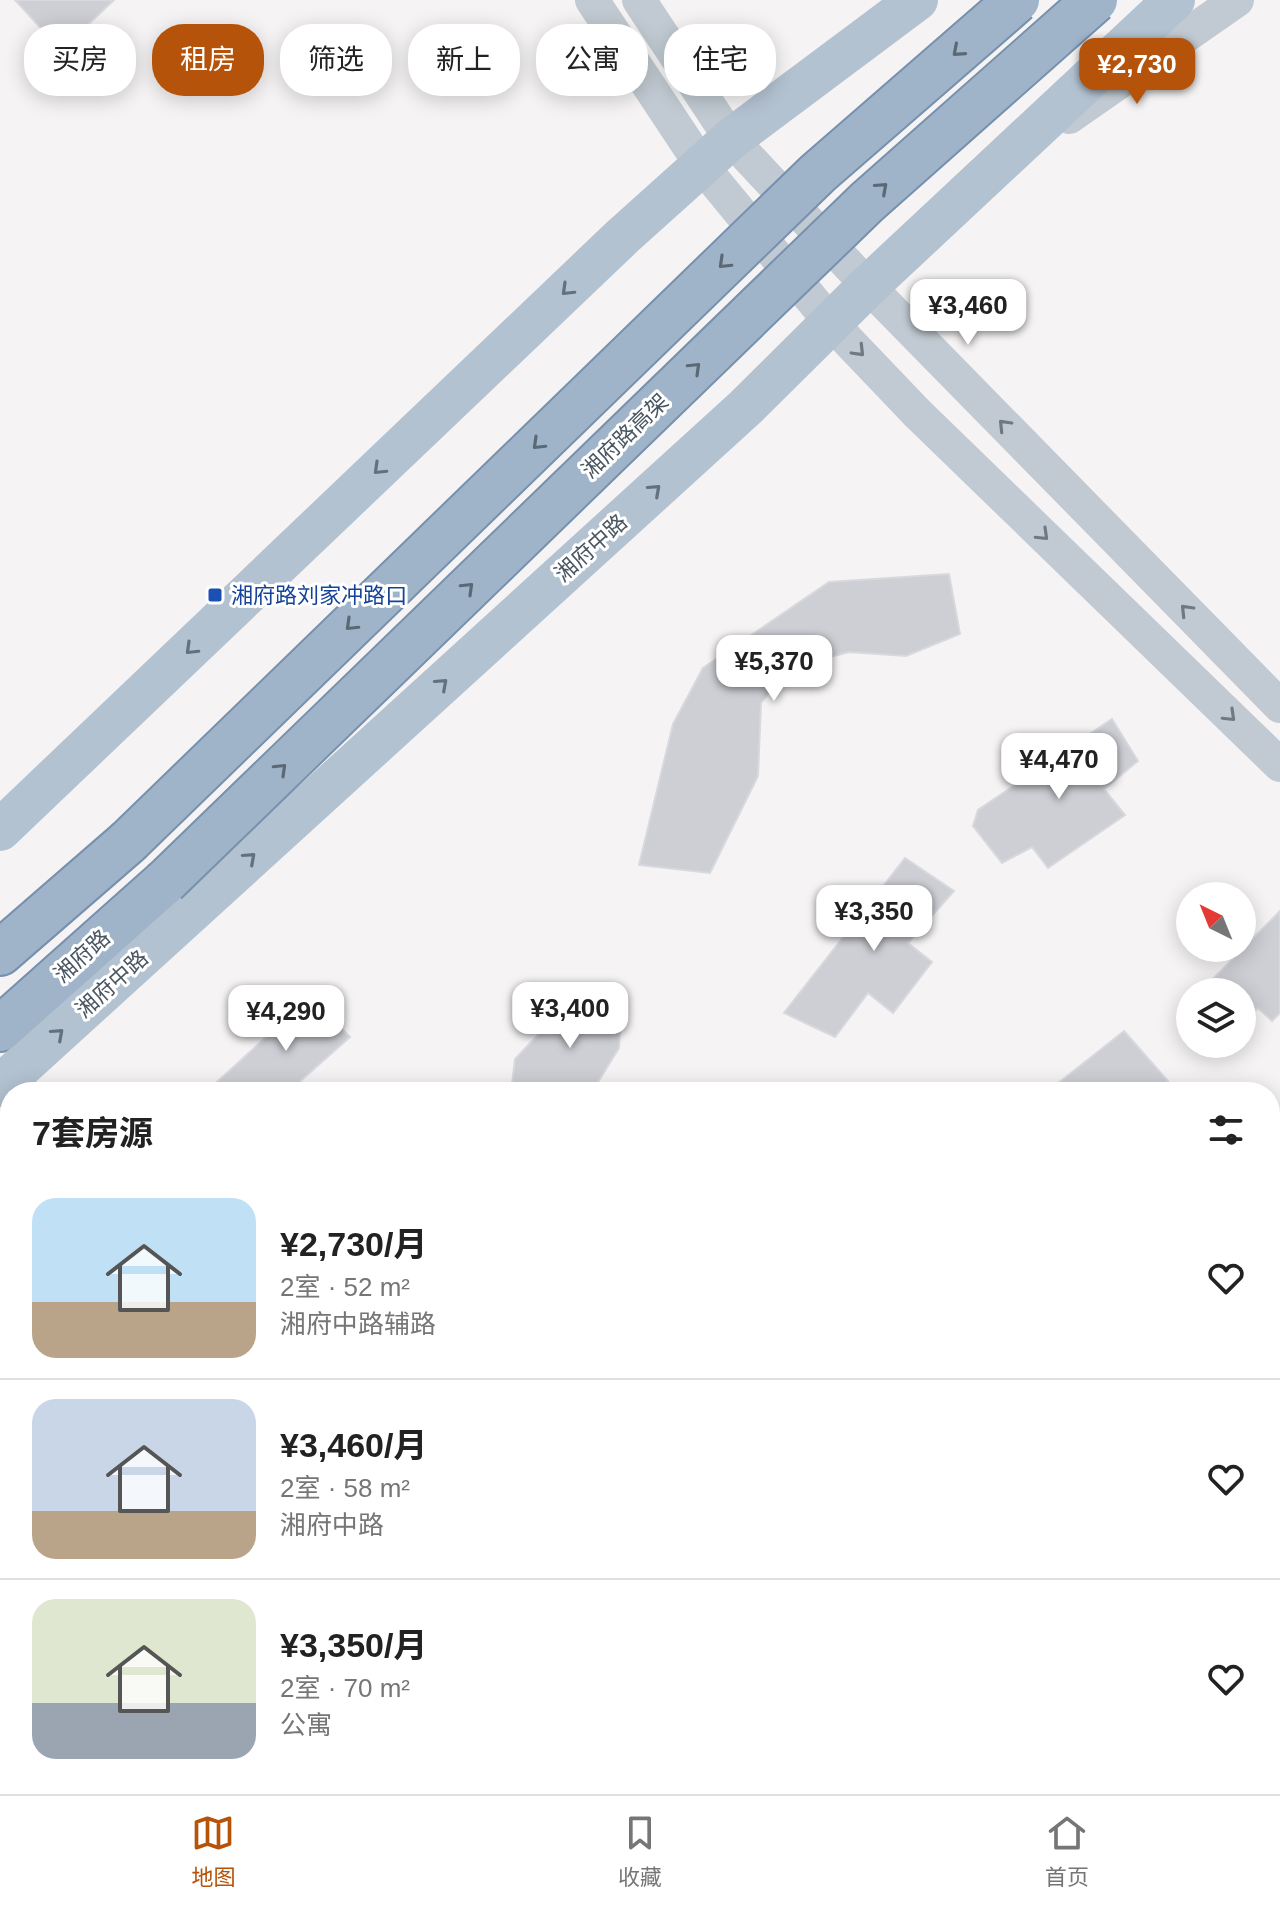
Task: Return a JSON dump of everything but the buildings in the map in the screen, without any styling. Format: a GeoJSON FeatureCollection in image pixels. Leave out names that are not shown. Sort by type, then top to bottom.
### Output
{"type":"FeatureCollection","features":[{"type":"Feature","properties":{"kind":"highway"},"geometry":{"type":"LineString","coordinates":[[0,953],[128,842],[818,173],[1017,0]]}},
{"type":"Feature","properties":{"kind":"highway","name":"湘府路高架"},"geometry":{"type":"LineString","coordinates":[[165,882],[867,202],[1095,0]]}},
{"type":"Feature","properties":{"kind":"highway","name":"湘府路"},"geometry":{"type":"LineString","coordinates":[[0,1029],[165,882]]}},
{"type":"Feature","properties":{"kind":"main road"},"geometry":{"type":"LineString","coordinates":[[0,830],[623,236],[717,152],[917,0]]}},
{"type":"Feature","properties":{"kind":"main road","name":"湘府中路"},"geometry":{"type":"LineString","coordinates":[[4,1082],[746,407],[868,286],[1174,0]]}},
{"type":"Feature","properties":{"kind":"street"},"geometry":{"type":"LineString","coordinates":[[592,0],[717,152],[832,324],[917,413],[1280,765]]}},
{"type":"Feature","properties":{"kind":"street"},"geometry":{"type":"LineString","coordinates":[[639,0],[717,152],[868,286],[1280,706]]}},
{"type":"Feature","properties":{"kind":"street"},"geometry":{"type":"LineString","coordinates":[[1002,163],[1237,0]]}},
{"type":"Feature","properties":{"kind":"place","name":"湘府路刘家冲路口"},"geometry":{"type":"Point","coordinates":[215,595]}}]}
